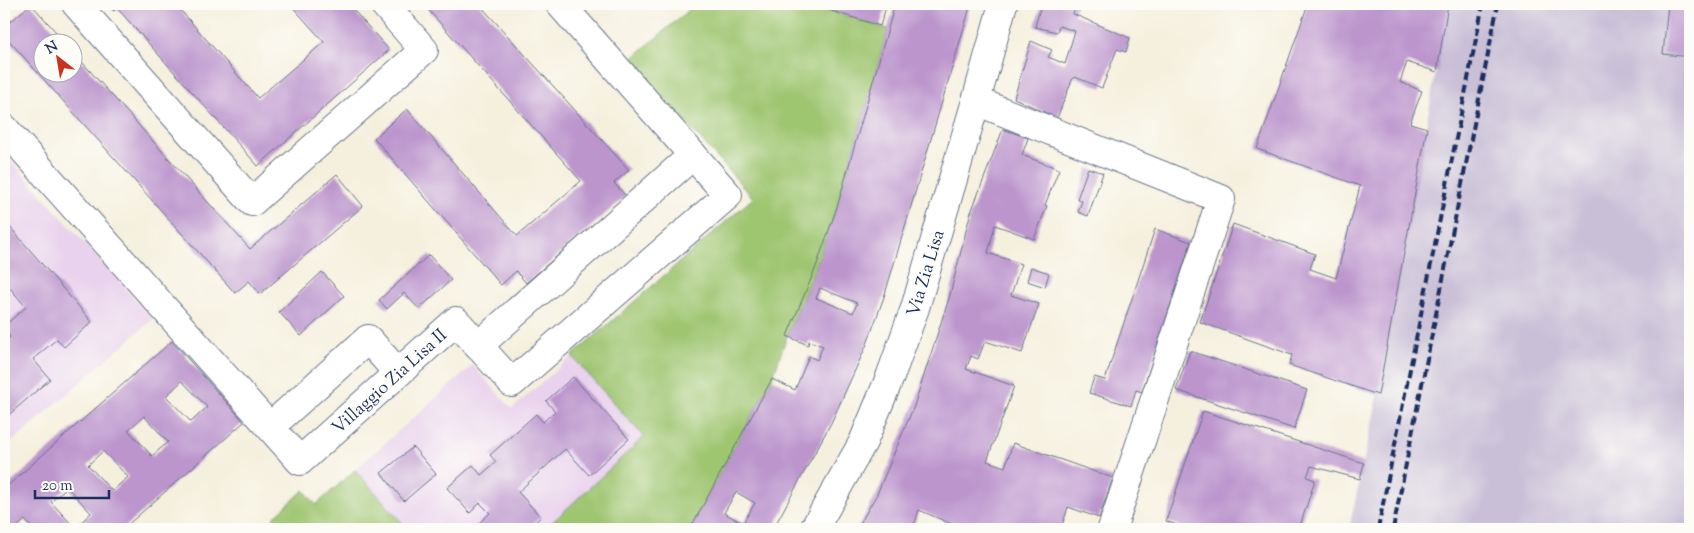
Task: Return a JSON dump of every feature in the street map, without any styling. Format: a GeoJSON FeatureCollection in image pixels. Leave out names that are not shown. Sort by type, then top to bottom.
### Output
{"type":"FeatureCollection","features":[{"type":"Feature","properties":{"kind":"street"},"geometry":{"type":"LineString","coordinates":[[76,4],[252,202],[424,50],[384,4]]}},
{"type":"Feature","properties":{"kind":"street","name":"Villaggio Zia Lisa II"},"geometry":{"type":"LineString","coordinates":[[4,128],[300,461],[456,321],[512,383],[728,195],[560,4]]}},
{"type":"Feature","properties":{"kind":"street","name":"Via Zia Lisa"},"geometry":{"type":"LineString","coordinates":[[814,529],[863,442],[890,377],[915,308],[1003,4]]}},
{"type":"Feature","properties":{"kind":"street"},"geometry":{"type":"LineString","coordinates":[[976,101],[1221,199],[1112,529]]}},
{"type":"Feature","properties":{"kind":"street"},"geometry":{"type":"LineString","coordinates":[[478,346],[692,155]]}},
{"type":"Feature","properties":{"kind":"street"},"geometry":{"type":"LineString","coordinates":[[270,427],[368,339],[398,373]]}},
{"type":"Feature","properties":{"kind":"shaded area"},"geometry":{"type":"Polygon","coordinates":[[[1448,4],[1668,4],[1663,53],[1690,57],[1690,529],[1349,529],[1378,395],[1448,4]]]}},
{"type":"Feature","properties":{"kind":"shaded area"},"geometry":{"type":"Polygon","coordinates":[[[4,153],[153,319],[4,449],[4,153]]]}},
{"type":"Feature","properties":{"kind":"shaded area"},"geometry":{"type":"Polygon","coordinates":[[[572,356],[644,437],[545,529],[408,529],[355,470],[473,365],[512,409],[572,356]]]}},
{"type":"Feature","properties":{"kind":"green space"},"geometry":{"type":"Polygon","coordinates":[[[696,4],[808,4],[888,29],[837,207],[816,267],[787,336],[772,379],[690,529],[545,529],[644,437],[572,356],[753,198],[630,60],[696,4]]]}},
{"type":"Feature","properties":{"kind":"green space"},"geometry":{"type":"Polygon","coordinates":[[[355,470],[408,529],[282,529],[273,518],[304,490],[316,505],[355,470]]]}},
{"type":"Feature","properties":{"kind":"building"},"geometry":{"type":"Polygon","coordinates":[[[31,4],[56,32],[32,32],[32,66],[4,35],[4,27],[31,4]]]}},
{"type":"Feature","properties":{"kind":"building"},"geometry":{"type":"Polygon","coordinates":[[[107,4],[175,4],[258,98],[324,42],[290,4],[348,4],[389,50],[258,166],[117,8],[114,11],[107,4]]]}},
{"type":"Feature","properties":{"kind":"building"},"geometry":{"type":"Polygon","coordinates":[[[423,4],[479,4],[629,170],[614,183],[626,196],[526,283],[516,271],[501,285],[374,138],[407,109],[517,236],[581,181],[423,4]]]}},
{"type":"Feature","properties":{"kind":"building"},"geometry":{"type":"Polygon","coordinates":[[[809,4],[887,4],[880,26],[809,4]]]}},
{"type":"Feature","properties":{"kind":"building"},"geometry":{"type":"Polygon","coordinates":[[[895,4],[971,4],[885,294],[867,344],[831,423],[773,529],[690,529],[772,379],[795,390],[809,356],[817,360],[823,346],[809,341],[808,345],[787,336],[816,267],[837,207],[895,4]],[[820,288],[816,298],[853,313],[857,303],[820,288]],[[736,492],[724,513],[743,523],[755,503],[736,492]]]}},
{"type":"Feature","properties":{"kind":"building"},"geometry":{"type":"Polygon","coordinates":[[[1041,4],[1077,4],[1073,14],[1130,38],[1126,52],[1117,49],[1102,88],[1075,77],[1072,80],[1057,118],[1014,98],[1031,41],[1052,50],[1048,57],[1065,64],[1075,31],[1059,26],[1057,32],[1035,27],[1041,4]]]}},
{"type":"Feature","properties":{"kind":"building"},"geometry":{"type":"Polygon","coordinates":[[[1308,4],[1448,4],[1437,72],[1407,62],[1400,82],[1422,91],[1410,123],[1427,128],[1378,395],[1289,365],[1292,355],[1200,322],[1233,224],[1315,254],[1310,269],[1336,278],[1360,186],[1257,149],[1308,4]]]}},
{"type":"Feature","properties":{"kind":"building"},"geometry":{"type":"Polygon","coordinates":[[[1668,4],[1690,4],[1690,57],[1663,54],[1668,4]]]}},
{"type":"Feature","properties":{"kind":"building"},"geometry":{"type":"Polygon","coordinates":[[[82,62],[250,249],[337,174],[363,206],[260,294],[249,281],[235,293],[46,82],[82,82],[82,62]]]}},
{"type":"Feature","properties":{"kind":"building"},"geometry":{"type":"Polygon","coordinates":[[[1003,129],[1028,138],[1022,155],[1059,169],[1034,239],[995,225],[988,253],[1021,264],[1011,295],[1039,304],[1022,353],[985,341],[978,359],[971,356],[966,369],[1014,386],[987,461],[1005,467],[1013,443],[1113,478],[1099,518],[1068,507],[1061,529],[963,529],[919,510],[913,529],[863,529],[858,527],[877,494],[914,406],[950,295],[970,215],[1003,129]]]}},
{"type":"Feature","properties":{"kind":"building"},"geometry":{"type":"Polygon","coordinates":[[[1088,168],[1103,173],[1088,216],[1078,212],[1082,201],[1077,199],[1088,168]]]}},
{"type":"Feature","properties":{"kind":"building"},"geometry":{"type":"Polygon","coordinates":[[[4,220],[92,322],[64,347],[57,339],[33,359],[50,379],[4,419],[4,343],[10,337],[4,326],[26,307],[4,281],[4,220]]]}},
{"type":"Feature","properties":{"kind":"building"},"geometry":{"type":"Polygon","coordinates":[[[1155,229],[1191,242],[1142,392],[1136,390],[1131,406],[1089,393],[1094,377],[1105,380],[1155,229]]]}},
{"type":"Feature","properties":{"kind":"building"},"geometry":{"type":"Polygon","coordinates":[[[429,255],[451,280],[419,309],[404,293],[387,309],[379,300],[429,255]]]}},
{"type":"Feature","properties":{"kind":"building"},"geometry":{"type":"Polygon","coordinates":[[[1031,267],[1049,273],[1045,287],[1027,281],[1031,267]]]}},
{"type":"Feature","properties":{"kind":"building"},"geometry":{"type":"Polygon","coordinates":[[[322,272],[344,296],[301,336],[279,312],[322,272]]]}},
{"type":"Feature","properties":{"kind":"building"},"geometry":{"type":"Polygon","coordinates":[[[172,341],[244,422],[123,529],[33,529],[25,520],[15,529],[4,529],[4,489],[172,341]],[[182,381],[166,396],[191,422],[207,407],[182,381]],[[144,416],[128,430],[152,456],[168,442],[144,416]],[[103,451],[88,465],[112,491],[128,477],[103,451]],[[67,487],[51,502],[75,528],[91,513],[67,487]]]}},
{"type":"Feature","properties":{"kind":"building"},"geometry":{"type":"Polygon","coordinates":[[[1190,351],[1307,390],[1294,429],[1176,390],[1190,351]]]}},
{"type":"Feature","properties":{"kind":"building"},"geometry":{"type":"Polygon","coordinates":[[[573,377],[629,439],[589,475],[565,449],[518,492],[541,517],[527,529],[483,529],[478,524],[490,513],[480,503],[470,513],[447,488],[473,465],[481,475],[496,462],[490,455],[536,414],[543,422],[555,411],[546,401],[573,377]]]}},
{"type":"Feature","properties":{"kind":"building"},"geometry":{"type":"Polygon","coordinates":[[[1203,411],[1364,463],[1360,479],[1311,466],[1307,477],[1315,480],[1299,529],[1188,529],[1166,521],[1203,411]]]}},
{"type":"Feature","properties":{"kind":"building"},"geometry":{"type":"Polygon","coordinates":[[[413,447],[436,474],[404,501],[381,473],[413,447]]]}},
{"type":"Feature","properties":{"kind":"railway"},"geometry":{"type":"LineString","coordinates":[[1378,529],[1483,4]]}},
{"type":"Feature","properties":{"kind":"railway"},"geometry":{"type":"LineString","coordinates":[[1393,529],[1498,4]]}}]}
